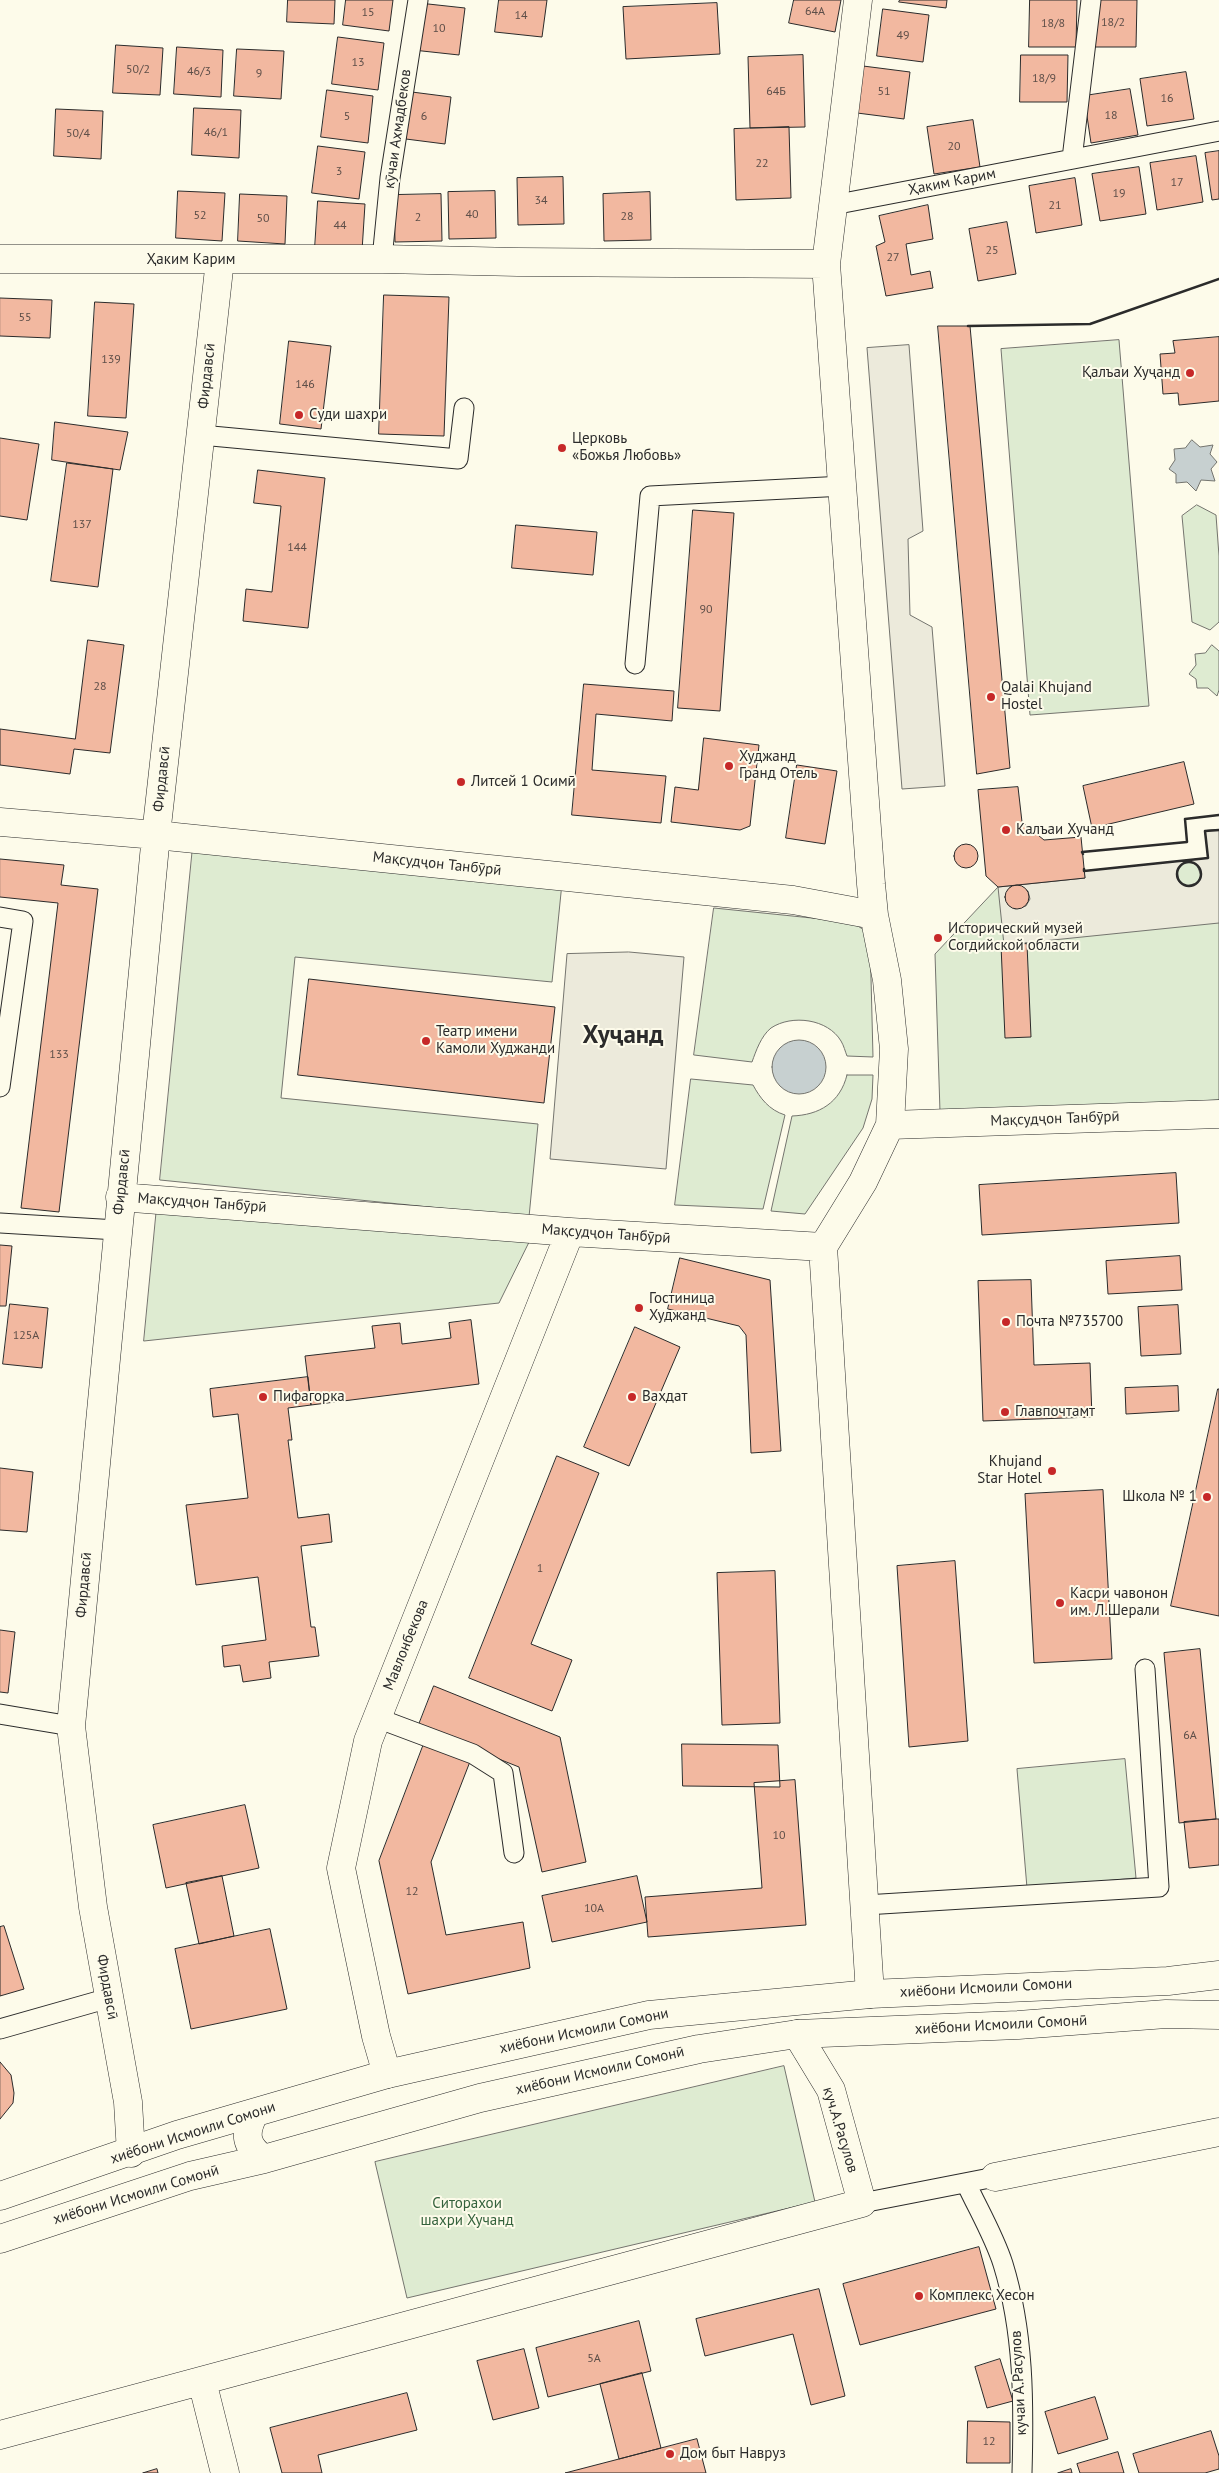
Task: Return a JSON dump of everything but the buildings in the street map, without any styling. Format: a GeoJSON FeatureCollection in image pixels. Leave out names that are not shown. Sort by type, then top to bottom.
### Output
{"type":"FeatureCollection","features":[{"type":"Feature","properties":{"kind":"street","name":"кӯчаи Ахмадбеков"},"geometry":{"type":"LineString","coordinates":[[382,258],[390,178],[418,0]]}},
{"type":"Feature","properties":{"kind":"street"},"geometry":{"type":"LineString","coordinates":[[858,0],[826,264],[844,486],[874,915],[887,980],[894,1049],[890,1125],[863,1182],[823,1247],[870,1994]]}},
{"type":"Feature","properties":{"kind":"street"},"geometry":{"type":"LineString","coordinates":[[1072,160],[1091,0]]}},
{"type":"Feature","properties":{"kind":"street","name":"Ҳаким Карим"},"geometry":{"type":"LineString","coordinates":[[833,205],[1219,132]]}},
{"type":"Feature","properties":{"kind":"street","name":"Ҳаким Карим"},"geometry":{"type":"LineString","coordinates":[[0,259],[220,260],[382,258],[518,262],[826,264]]}},
{"type":"Feature","properties":{"kind":"street","name":"Фирдавсӣ"},"geometry":{"type":"LineString","coordinates":[[131,2153],[128,2102],[93,1906],[70,1726],[156,835],[220,260]]}},
{"type":"Feature","properties":{"kind":"street"},"geometry":{"type":"LineString","coordinates":[[201,435],[458,459],[464,408]]}},
{"type":"Feature","properties":{"kind":"street"},"geometry":{"type":"LineString","coordinates":[[635,664],[650,496],[844,486]]}},
{"type":"Feature","properties":{"kind":"street","name":"Мақсудҷон Танбӯрӣ"},"geometry":{"type":"LineString","coordinates":[[0,822],[156,835],[793,900],[874,915]]}},
{"type":"Feature","properties":{"kind":"street"},"geometry":{"type":"LineString","coordinates":[[0,917],[23,921],[0,1087]]}},
{"type":"Feature","properties":{"kind":"street","name":"Мақсудҷон Танбӯрӣ"},"geometry":{"type":"LineString","coordinates":[[890,1125],[1219,1114]]}},
{"type":"Feature","properties":{"kind":"street","name":"Мақсудҷон Танбӯрӣ"},"geometry":{"type":"LineString","coordinates":[[120,1197],[570,1232],[823,1247]]}},
{"type":"Feature","properties":{"kind":"street"},"geometry":{"type":"LineString","coordinates":[[0,1223],[117,1230]]}},
{"type":"Feature","properties":{"kind":"street","name":"Мавлонбекова"},"geometry":{"type":"LineString","coordinates":[[387,2074],[376,2036],[341,1868],[368,1741],[570,1232]]}},
{"type":"Feature","properties":{"kind":"street"},"geometry":{"type":"LineString","coordinates":[[865,1905],[1159,1887],[1145,1669]]}},
{"type":"Feature","properties":{"kind":"street"},"geometry":{"type":"LineString","coordinates":[[0,1714],[70,1726]]}},
{"type":"Feature","properties":{"kind":"street"},"geometry":{"type":"LineString","coordinates":[[377,1718],[473,1754],[503,1773],[514,1853]]}},
{"type":"Feature","properties":{"kind":"street","name":"хиёбони Исмоили Сомони"},"geometry":{"type":"LineString","coordinates":[[0,2196],[131,2153],[177,2135],[387,2074],[649,2015],[870,1994],[1168,1980],[1219,1975]]}},
{"type":"Feature","properties":{"kind":"street"},"geometry":{"type":"LineString","coordinates":[[0,2029],[109,1998]]}},
{"type":"Feature","properties":{"kind":"street","name":"хиёбони Исмоили Сомонӣ"},"geometry":{"type":"LineString","coordinates":[[0,2239],[190,2176],[264,2159],[489,2096],[699,2048],[797,2034],[1018,2025],[1166,2014],[1219,2015]]}},
{"type":"Feature","properties":{"kind":"street","name":"куч.А.Расулов"},"geometry":{"type":"LineString","coordinates":[[797,2034],[831,2090],[862,2203]]}},
{"type":"Feature","properties":{"kind":"street"},"geometry":{"type":"LineString","coordinates":[[254,2114],[247,2127],[247,2141],[250,2147],[264,2159]]}},
{"type":"Feature","properties":{"kind":"street"},"geometry":{"type":"LineString","coordinates":[[0,2435],[862,2203],[1219,2132]]}},
{"type":"Feature","properties":{"kind":"street","name":"кучаи А.Расулов"},"geometry":{"type":"LineString","coordinates":[[966,2183],[1003,2263],[1019,2337],[1024,2406],[1022,2473]]}},
{"type":"Feature","properties":{"kind":"street"},"geometry":{"type":"LineString","coordinates":[[202,2381],[225,2473]]}},
{"type":"Feature","properties":{"kind":"green space"},"geometry":{"type":"Polygon","coordinates":[[[1119,340],[1149,706],[1030,715],[1001,349],[1119,340]]]}},
{"type":"Feature","properties":{"kind":"green space"},"geometry":{"type":"Polygon","coordinates":[[[1197,505],[1216,515],[1219,556],[1219,622],[1210,630],[1192,622],[1182,516],[1197,505]]]}},
{"type":"Feature","properties":{"kind":"green space"},"geometry":{"type":"Polygon","coordinates":[[[1212,645],[1219,651],[1219,690],[1217,696],[1208,688],[1197,688],[1196,679],[1189,674],[1196,665],[1195,654],[1205,653],[1212,645]]]}},
{"type":"Feature","properties":{"kind":"green space"},"geometry":{"type":"Polygon","coordinates":[[[1219,830],[1219,1100],[940,1112],[935,954],[998,887],[1085,878],[1084,871],[1208,858],[1205,831],[1219,830]]]}},
{"type":"Feature","properties":{"kind":"green space"},"geometry":{"type":"Polygon","coordinates":[[[193,846],[562,883],[552,982],[295,957],[281,1098],[538,1124],[529,1217],[160,1180],[193,846]]]}},
{"type":"Feature","properties":{"kind":"green space"},"geometry":{"type":"Polygon","coordinates":[[[714,908],[851,922],[866,931],[870,938],[873,1057],[847,1056],[841,1041],[828,1028],[809,1021],[799,1020],[780,1024],[767,1031],[752,1062],[694,1055],[714,908]]]}},
{"type":"Feature","properties":{"kind":"green space"},"geometry":{"type":"Polygon","coordinates":[[[847,1075],[873,1075],[872,1099],[863,1128],[805,1214],[771,1211],[792,1116],[811,1113],[827,1106],[839,1093],[847,1075]]]}},
{"type":"Feature","properties":{"kind":"green space"},"geometry":{"type":"Polygon","coordinates":[[[691,1079],[753,1085],[766,1103],[774,1110],[785,1115],[763,1209],[675,1205],[691,1079]]]}},
{"type":"Feature","properties":{"kind":"green space"},"geometry":{"type":"Polygon","coordinates":[[[158,1196],[535,1230],[499,1303],[144,1341],[158,1196]]]}},
{"type":"Feature","properties":{"kind":"green space"},"geometry":{"type":"Polygon","coordinates":[[[1125,1759],[1136,1878],[1027,1888],[1017,1769],[1125,1759]]]}},
{"type":"Feature","properties":{"kind":"green space","name":"Ситорахои шахри Хучанд"},"geometry":{"type":"Polygon","coordinates":[[[784,2066],[815,2202],[407,2298],[375,2162],[784,2066]]]}},
{"type":"Feature","properties":{"kind":"shaded area"},"geometry":{"type":"Polygon","coordinates":[[[909,345],[923,531],[908,539],[910,615],[932,627],[945,786],[902,789],[867,348],[909,345]]]}},
{"type":"Feature","properties":{"kind":"shaded area"},"geometry":{"type":"Polygon","coordinates":[[[1192,440],[1200,447],[1213,445],[1210,454],[1217,462],[1211,469],[1215,481],[1201,480],[1196,491],[1187,482],[1176,483],[1176,474],[1169,469],[1175,460],[1174,449],[1185,448],[1192,440]]]}},
{"type":"Feature","properties":{"kind":"shaded area"},"geometry":{"type":"Polygon","coordinates":[[[1219,830],[1219,923],[1004,945],[998,887],[1085,878],[1084,871],[1208,858],[1205,831],[1219,830]],[[1190,862],[1182,864],[1177,870],[1179,882],[1186,886],[1197,883],[1201,876],[1197,865],[1190,862]],[[1018,885],[1010,887],[1005,897],[1008,905],[1015,909],[1026,906],[1030,899],[1028,891],[1018,885]]]}},
{"type":"Feature","properties":{"kind":"shaded area"},"geometry":{"type":"Polygon","coordinates":[[[629,952],[684,957],[666,1169],[550,1159],[567,954],[629,952]]]}},
{"type":"Feature","properties":{"kind":"shaded area"},"geometry":{"type":"Polygon","coordinates":[[[799,1040],[809,1042],[818,1048],[824,1057],[826,1067],[824,1077],[818,1086],[809,1092],[799,1094],[789,1092],[780,1086],[774,1077],[772,1067],[774,1057],[780,1048],[789,1042],[799,1040]]]}},
{"type":"Feature","properties":{"kind":"wall"},"geometry":{"type":"LineString","coordinates":[[968,326],[1090,324],[1219,279]]}},
{"type":"Feature","properties":{"kind":"wall"},"geometry":{"type":"LineString","coordinates":[[1083,854],[1082,852],[1187,842],[1185,819],[1219,815]]}},
{"type":"Feature","properties":{"kind":"wall"},"geometry":{"type":"LineString","coordinates":[[1084,869],[1084,871],[1208,858],[1205,831],[1219,830]]}},
{"type":"Feature","properties":{"kind":"wall"},"geometry":{"type":"LineString","coordinates":[[1189,862],[1198,865],[1201,874],[1198,883],[1189,886],[1180,883],[1177,874],[1180,865],[1189,862]]}},
{"type":"Feature","properties":{"kind":"place","name":"Қалъаи Хуҷанд"},"geometry":{"type":"Point","coordinates":[1190,373]}},
{"type":"Feature","properties":{"kind":"place","name":"Суди шахри"},"geometry":{"type":"Point","coordinates":[299,415]}},
{"type":"Feature","properties":{"kind":"place","name":"Церковь «Божья Любовь»"},"geometry":{"type":"Point","coordinates":[562,448]}},
{"type":"Feature","properties":{"kind":"place","name":"Qalai Khujand Hostel"},"geometry":{"type":"Point","coordinates":[991,697]}},
{"type":"Feature","properties":{"kind":"place","name":"Худжанд Гранд Отель"},"geometry":{"type":"Point","coordinates":[729,766]}},
{"type":"Feature","properties":{"kind":"place","name":"Литсей 1 Осимӣ"},"geometry":{"type":"Point","coordinates":[461,782]}},
{"type":"Feature","properties":{"kind":"place","name":"Калъаи Хучанд"},"geometry":{"type":"Point","coordinates":[1006,830]}},
{"type":"Feature","properties":{"kind":"place","name":"Исторический музей Согдийской области"},"geometry":{"type":"Point","coordinates":[938,938]}},
{"type":"Feature","properties":{"kind":"place","name":"Театр имени Камоли Худжанди"},"geometry":{"type":"Point","coordinates":[426,1041]}},
{"type":"Feature","properties":{"kind":"place","name":"Гостиница Худжанд"},"geometry":{"type":"Point","coordinates":[639,1308]}},
{"type":"Feature","properties":{"kind":"place","name":"Почта №735700"},"geometry":{"type":"Point","coordinates":[1006,1322]}},
{"type":"Feature","properties":{"kind":"place","name":"Пифагорка"},"geometry":{"type":"Point","coordinates":[263,1397]}},
{"type":"Feature","properties":{"kind":"place","name":"Вахдат"},"geometry":{"type":"Point","coordinates":[632,1397]}},
{"type":"Feature","properties":{"kind":"place","name":"Главпочтамт"},"geometry":{"type":"Point","coordinates":[1005,1412]}},
{"type":"Feature","properties":{"kind":"place","name":"Khujand Star Hotel"},"geometry":{"type":"Point","coordinates":[1052,1471]}},
{"type":"Feature","properties":{"kind":"place","name":"Школа № 1"},"geometry":{"type":"Point","coordinates":[1207,1497]}},
{"type":"Feature","properties":{"kind":"place","name":"Касри чавонон им. Л.Шерали"},"geometry":{"type":"Point","coordinates":[1060,1603]}},
{"type":"Feature","properties":{"kind":"place","name":"Комплекс Хесон"},"geometry":{"type":"Point","coordinates":[919,2296]}},
{"type":"Feature","properties":{"kind":"place","name":"Дом быт Навруз"},"geometry":{"type":"Point","coordinates":[670,2454]}},
{"type":"Feature","properties":{"kind":"district","name":"Хуҷанд"},"geometry":{"type":"Point","coordinates":[623,1036]}}]}
